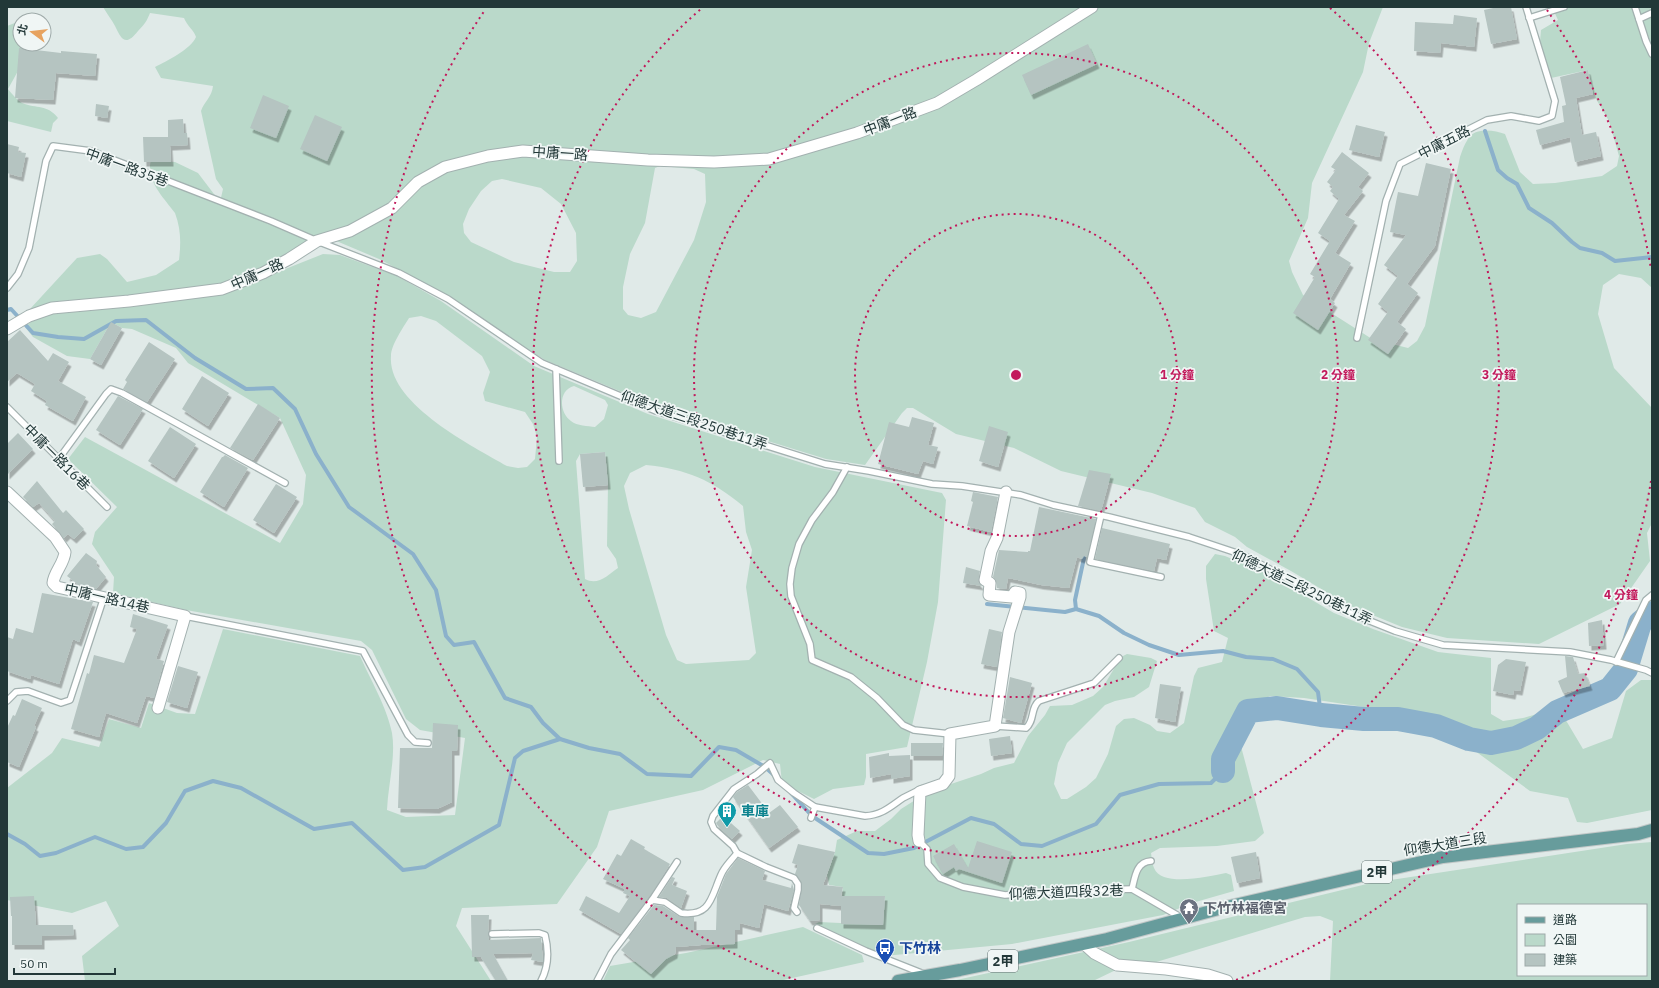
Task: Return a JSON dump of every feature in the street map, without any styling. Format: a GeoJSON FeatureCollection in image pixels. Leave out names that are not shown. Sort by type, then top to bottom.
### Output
{"type":"FeatureCollection","features":[{"type":"Feature","properties":{"kind":"main road","name":"仰德大道三段"},"geometry":{"type":"LineString","coordinates":[[1084,944],[1295,890],[1443,857],[1638,834],[1652,830]]}},
{"type":"Feature","properties":{"kind":"main road","name":"2甲"},"geometry":{"type":"LineString","coordinates":[[898,981],[1084,944]]}},
{"type":"Feature","properties":{"kind":"street","name":"中庸一路"},"geometry":{"type":"LineString","coordinates":[[10,328],[29,316],[52,308],[129,301],[222,289],[263,274],[289,260],[317,241],[350,231],[392,208],[418,182],[445,166],[488,156],[524,151],[648,160],[714,162],[769,159],[857,133],[937,103],[1092,7]]}},
{"type":"Feature","properties":{"kind":"street","name":"中庸一路14巷"},"geometry":{"type":"LineString","coordinates":[[7,492],[55,536],[66,552],[64,560],[54,578],[53,583],[57,587],[185,616]]}},
{"type":"Feature","properties":{"kind":"street"},"geometry":{"type":"LineString","coordinates":[[919,841],[920,792],[943,784],[949,776],[950,734],[995,726],[1009,632],[1020,597],[1020,593],[1015,592],[1012,597],[989,595],[990,583],[985,580],[991,551],[997,538],[1006,492]]}},
{"type":"Feature","properties":{"kind":"street"},"geometry":{"type":"LineString","coordinates":[[158,708],[185,616]]}},
{"type":"Feature","properties":{"kind":"street"},"geometry":{"type":"LineString","coordinates":[[1084,944],[1094,953],[1117,966],[1166,968],[1208,975],[1227,981]]}},
{"type":"Feature","properties":{"kind":"lane","name":"中庸五路"},"geometry":{"type":"LineString","coordinates":[[1357,338],[1386,201],[1400,164],[1487,120],[1511,116],[1539,121],[1552,116],[1555,101],[1526,7]]}},
{"type":"Feature","properties":{"kind":"lane"},"geometry":{"type":"LineString","coordinates":[[1529,18],[1564,7]]}},
{"type":"Feature","properties":{"kind":"lane"},"geometry":{"type":"LineString","coordinates":[[1635,7],[1646,41],[1652,54]]}},
{"type":"Feature","properties":{"kind":"lane"},"geometry":{"type":"LineString","coordinates":[[1639,19],[1652,13]]}},
{"type":"Feature","properties":{"kind":"lane","name":"中庸一路35巷"},"geometry":{"type":"LineString","coordinates":[[7,288],[18,274],[28,248],[46,161],[53,146],[91,151],[317,241]]}},
{"type":"Feature","properties":{"kind":"lane","name":"仰德大道三段250巷11弄"},"geometry":{"type":"LineString","coordinates":[[317,241],[399,273],[448,299],[542,363],[656,411],[825,464],[932,484],[962,486],[1021,495],[1053,505],[1101,515],[1189,537],[1243,555],[1306,588],[1345,611],[1395,631],[1443,645],[1570,652],[1619,662],[1652,673]]}},
{"type":"Feature","properties":{"kind":"lane"},"geometry":{"type":"LineString","coordinates":[[556,369],[559,461]]}},
{"type":"Feature","properties":{"kind":"lane"},"geometry":{"type":"LineString","coordinates":[[58,460],[111,389],[122,393],[285,483]]}},
{"type":"Feature","properties":{"kind":"lane","name":"中庸一路16巷"},"geometry":{"type":"LineString","coordinates":[[7,407],[58,460],[107,507]]}},
{"type":"Feature","properties":{"kind":"lane"},"geometry":{"type":"LineString","coordinates":[[847,467],[833,492],[812,520],[799,544],[792,568],[790,584],[791,596],[810,644],[812,660],[851,677],[876,698],[903,725],[914,730],[950,734]]}},
{"type":"Feature","properties":{"kind":"lane"},"geometry":{"type":"LineString","coordinates":[[1101,515],[1090,562],[1161,577]]}},
{"type":"Feature","properties":{"kind":"lane"},"geometry":{"type":"LineString","coordinates":[[1619,662],[1646,600],[1652,595]]}},
{"type":"Feature","properties":{"kind":"lane"},"geometry":{"type":"LineString","coordinates":[[7,701],[16,692],[28,691],[61,703],[70,700],[104,597]]}},
{"type":"Feature","properties":{"kind":"lane"},"geometry":{"type":"LineString","coordinates":[[185,616],[363,651],[408,735],[415,742],[428,743]]}},
{"type":"Feature","properties":{"kind":"lane"},"geometry":{"type":"LineString","coordinates":[[995,726],[1026,728],[1030,723],[1036,704],[1039,701],[1094,683],[1119,658]]}},
{"type":"Feature","properties":{"kind":"lane"},"geometry":{"type":"LineString","coordinates":[[797,912],[794,908],[798,884],[794,878],[737,853],[734,846],[714,829],[711,822],[713,816],[734,790],[770,763],[778,780],[815,808],[873,816],[885,812],[904,797],[922,789],[943,784]]}},
{"type":"Feature","properties":{"kind":"lane"},"geometry":{"type":"LineString","coordinates":[[811,818],[815,808]]}},
{"type":"Feature","properties":{"kind":"lane","name":"仰德大道四段32巷"},"geometry":{"type":"LineString","coordinates":[[919,841],[927,849],[928,864],[940,878],[963,887],[1004,895],[1132,889],[1182,918]]}},
{"type":"Feature","properties":{"kind":"lane"},"geometry":{"type":"LineString","coordinates":[[652,900],[665,902],[681,913],[693,914],[704,910],[709,905],[721,874],[737,853]]}},
{"type":"Feature","properties":{"kind":"lane","name":"仰德大道四段32巷"},"geometry":{"type":"LineString","coordinates":[[1132,889],[1140,864],[1151,861]]}},
{"type":"Feature","properties":{"kind":"lane"},"geometry":{"type":"LineString","coordinates":[[597,981],[611,954],[652,900],[677,862]]}},
{"type":"Feature","properties":{"kind":"lane"},"geometry":{"type":"LineString","coordinates":[[817,928],[866,951],[929,976]]}},
{"type":"Feature","properties":{"kind":"lane"},"geometry":{"type":"LineString","coordinates":[[492,934],[539,933],[545,935],[548,948],[548,958],[541,981]]}},
{"type":"Feature","properties":{"kind":"green space"},"geometry":{"type":"Polygon","coordinates":[[[103,7],[1383,7],[1369,43],[1363,72],[1312,183],[1308,218],[1289,261],[1292,272],[1303,295],[1372,339],[1408,348],[1417,341],[1425,326],[1460,157],[1465,144],[1471,135],[1485,130],[1505,134],[1520,172],[1533,184],[1555,183],[1602,176],[1617,166],[1619,156],[1609,121],[1593,94],[1588,70],[1551,78],[1540,42],[1541,30],[1558,20],[1552,7],[1652,7],[1652,288],[1641,278],[1619,274],[1603,285],[1598,314],[1614,368],[1652,408],[1652,523],[1647,533],[1650,561],[1620,604],[1539,644],[1447,638],[1402,627],[1348,605],[1247,547],[1235,537],[1205,522],[1195,508],[1152,493],[1061,471],[1014,448],[956,434],[913,408],[907,408],[902,413],[865,465],[826,459],[658,407],[545,360],[415,278],[379,259],[334,240],[305,244],[262,268],[221,284],[30,309],[77,258],[100,254],[107,259],[127,282],[156,275],[179,260],[180,236],[177,219],[175,213],[153,182],[150,167],[151,160],[175,162],[198,173],[220,202],[223,189],[216,179],[201,111],[211,93],[213,86],[161,78],[155,67],[189,46],[196,37],[194,32],[184,18],[150,13],[145,23],[134,36],[125,40],[120,35],[103,7]],[[660,166],[655,168],[645,223],[630,254],[623,287],[623,309],[628,315],[641,318],[656,312],[694,240],[706,202],[705,174],[694,169],[660,166]],[[502,179],[492,181],[481,191],[469,209],[463,224],[464,233],[471,242],[514,262],[554,272],[570,272],[577,261],[576,233],[561,204],[541,188],[502,179]]]}},
{"type":"Feature","properties":{"kind":"green space"},"geometry":{"type":"Polygon","coordinates":[[[12,24],[12,52],[20,52],[18,71],[8,89],[16,99],[22,103],[46,109],[58,118],[53,123],[51,132],[7,121],[7,26],[12,24]]]}},
{"type":"Feature","properties":{"kind":"green space"},"geometry":{"type":"Polygon","coordinates":[[[323,254],[340,255],[397,276],[441,301],[534,366],[648,414],[815,467],[942,493],[946,500],[938,602],[927,662],[907,747],[866,754],[866,777],[864,785],[833,789],[814,799],[782,783],[780,764],[763,760],[703,790],[609,811],[597,847],[557,904],[462,908],[456,926],[491,981],[85,981],[82,956],[119,926],[106,901],[72,913],[7,900],[7,788],[52,753],[62,738],[99,747],[109,719],[141,728],[149,703],[177,713],[195,714],[223,629],[360,656],[382,703],[390,723],[392,733],[393,752],[387,810],[406,817],[455,815],[465,738],[420,730],[406,719],[372,650],[361,641],[186,610],[113,593],[114,577],[92,544],[95,532],[117,507],[68,459],[85,437],[280,543],[303,504],[306,475],[280,418],[188,363],[176,348],[132,329],[122,328],[111,322],[90,359],[67,356],[33,337],[25,327],[35,318],[56,312],[138,306],[223,294],[323,254]],[[421,316],[409,318],[395,342],[391,356],[393,373],[403,390],[417,406],[434,421],[454,435],[507,466],[518,468],[527,467],[535,459],[537,437],[533,424],[525,412],[485,401],[483,393],[490,372],[482,356],[436,321],[421,316]],[[574,386],[565,392],[562,402],[564,413],[576,424],[595,427],[604,419],[608,405],[605,400],[574,386]],[[605,452],[580,454],[576,461],[585,579],[594,581],[603,579],[618,568],[616,559],[607,546],[608,485],[605,452]],[[646,465],[630,473],[624,486],[629,509],[666,635],[677,660],[686,664],[749,660],[756,653],[746,587],[752,550],[746,532],[743,506],[720,489],[698,477],[674,469],[646,465]]]}},
{"type":"Feature","properties":{"kind":"green space"},"geometry":{"type":"Polygon","coordinates":[[[1215,554],[1225,556],[1266,573],[1334,613],[1373,629],[1438,652],[1491,658],[1491,714],[1503,721],[1523,718],[1551,710],[1561,712],[1583,749],[1612,738],[1626,691],[1641,680],[1652,680],[1652,810],[1587,823],[1577,822],[1568,798],[1530,791],[1471,748],[1432,729],[1384,710],[1304,698],[1270,696],[1239,712],[1238,735],[1264,833],[1255,841],[1217,846],[1160,848],[1151,853],[1154,868],[1159,874],[1166,878],[1187,879],[1226,873],[1231,875],[1234,891],[1192,903],[1163,915],[1012,944],[884,956],[815,924],[819,922],[883,925],[885,896],[842,896],[843,887],[829,885],[827,875],[835,852],[837,840],[857,831],[875,831],[901,809],[920,797],[994,768],[1014,763],[1028,736],[1045,715],[1050,706],[1072,705],[1093,696],[1103,687],[1121,657],[1127,654],[1151,658],[1157,661],[1149,687],[1134,697],[1105,705],[1067,743],[1058,763],[1054,784],[1061,799],[1067,799],[1086,787],[1096,778],[1108,754],[1116,726],[1124,719],[1134,718],[1150,725],[1157,731],[1170,733],[1184,723],[1194,676],[1198,668],[1222,662],[1228,638],[1214,631],[1206,579],[1206,566],[1215,554]]]}},
{"type":"Feature","properties":{"kind":"green space"},"geometry":{"type":"Polygon","coordinates":[[[1652,842],[1652,981],[1330,981],[1333,921],[1320,916],[1305,917],[1153,963],[1120,968],[1093,981],[952,981],[1129,942],[1371,883],[1627,844],[1652,842]]]}},
{"type":"Feature","properties":{"kind":"green space"},"geometry":{"type":"Polygon","coordinates":[[[803,927],[862,955],[864,962],[779,981],[603,981],[610,966],[686,953],[803,927]]]}},
{"type":"Feature","properties":{"kind":"building"},"geometry":{"type":"Polygon","coordinates":[[[1498,7],[1511,7],[1517,39],[1491,44],[1484,10],[1498,7]]]}},
{"type":"Feature","properties":{"kind":"building"},"geometry":{"type":"Polygon","coordinates":[[[1454,15],[1477,18],[1474,47],[1441,43],[1440,53],[1414,51],[1415,22],[1453,24],[1454,15]]]}},
{"type":"Feature","properties":{"kind":"building"},"geometry":{"type":"Polygon","coordinates":[[[1088,44],[1097,64],[1031,95],[1022,75],[1088,44]]]}},
{"type":"Feature","properties":{"kind":"building"},"geometry":{"type":"Polygon","coordinates":[[[61,51],[97,54],[95,76],[56,73],[53,100],[15,98],[19,52],[61,53],[61,51]]]}},
{"type":"Feature","properties":{"kind":"building"},"geometry":{"type":"Polygon","coordinates":[[[1588,70],[1593,94],[1576,98],[1582,135],[1596,132],[1601,156],[1575,162],[1570,137],[1540,145],[1536,130],[1564,122],[1562,106],[1566,105],[1560,77],[1588,70]]]}},
{"type":"Feature","properties":{"kind":"building"},"geometry":{"type":"Polygon","coordinates":[[[263,95],[289,106],[276,138],[250,128],[263,95]]]}},
{"type":"Feature","properties":{"kind":"building"},"geometry":{"type":"Polygon","coordinates":[[[96,104],[109,106],[107,118],[95,116],[96,104]]]}},
{"type":"Feature","properties":{"kind":"building"},"geometry":{"type":"Polygon","coordinates":[[[315,115],[342,127],[327,161],[300,149],[315,115]]]}},
{"type":"Feature","properties":{"kind":"building"},"geometry":{"type":"Polygon","coordinates":[[[183,119],[184,133],[187,133],[188,145],[170,146],[171,162],[144,162],[143,137],[168,137],[168,120],[183,119]]]}},
{"type":"Feature","properties":{"kind":"building"},"geometry":{"type":"Polygon","coordinates":[[[1356,125],[1385,132],[1379,157],[1349,150],[1356,125]]]}},
{"type":"Feature","properties":{"kind":"building"},"geometry":{"type":"Polygon","coordinates":[[[7,144],[19,147],[18,152],[26,153],[21,177],[7,173],[7,144]]]}},
{"type":"Feature","properties":{"kind":"building"},"geometry":{"type":"Polygon","coordinates":[[[1342,152],[1369,173],[1358,187],[1363,191],[1344,215],[1355,221],[1335,253],[1351,263],[1330,299],[1335,303],[1318,330],[1293,313],[1315,277],[1310,274],[1330,241],[1318,233],[1339,199],[1330,191],[1333,187],[1327,182],[1336,170],[1331,167],[1342,152]]]}},
{"type":"Feature","properties":{"kind":"building"},"geometry":{"type":"Polygon","coordinates":[[[1426,163],[1451,169],[1435,246],[1407,284],[1418,293],[1397,322],[1406,329],[1388,354],[1368,340],[1388,312],[1378,304],[1398,276],[1384,265],[1406,235],[1390,232],[1398,192],[1418,196],[1426,163]]]}},
{"type":"Feature","properties":{"kind":"building"},"geometry":{"type":"Polygon","coordinates":[[[111,322],[122,328],[101,365],[90,359],[111,322]]]}},
{"type":"Feature","properties":{"kind":"building"},"geometry":{"type":"Polygon","coordinates":[[[20,330],[48,361],[53,353],[69,362],[58,381],[86,397],[73,421],[45,405],[47,401],[31,391],[35,384],[17,373],[7,382],[7,342],[20,330]]]}},
{"type":"Feature","properties":{"kind":"building"},"geometry":{"type":"Polygon","coordinates":[[[149,342],[175,359],[147,402],[123,389],[127,382],[125,380],[149,342]]]}},
{"type":"Feature","properties":{"kind":"building"},"geometry":{"type":"Polygon","coordinates":[[[202,376],[229,393],[208,426],[182,409],[202,376]]]}},
{"type":"Feature","properties":{"kind":"building"},"geometry":{"type":"Polygon","coordinates":[[[118,396],[143,409],[120,445],[96,430],[118,396]]]}},
{"type":"Feature","properties":{"kind":"building"},"geometry":{"type":"Polygon","coordinates":[[[258,404],[280,418],[253,460],[230,448],[258,404]]]}},
{"type":"Feature","properties":{"kind":"building"},"geometry":{"type":"Polygon","coordinates":[[[912,417],[934,423],[928,445],[938,447],[933,464],[923,461],[918,474],[878,464],[889,422],[909,427],[912,417]]]}},
{"type":"Feature","properties":{"kind":"building"},"geometry":{"type":"Polygon","coordinates":[[[989,426],[1008,432],[998,467],[979,461],[989,426]]]}},
{"type":"Feature","properties":{"kind":"building"},"geometry":{"type":"Polygon","coordinates":[[[170,427],[196,444],[174,478],[148,461],[170,427]]]}},
{"type":"Feature","properties":{"kind":"building"},"geometry":{"type":"Polygon","coordinates":[[[18,433],[33,449],[7,475],[7,444],[18,433]]]}},
{"type":"Feature","properties":{"kind":"building"},"geometry":{"type":"Polygon","coordinates":[[[605,452],[608,485],[583,487],[580,454],[605,452]]]}},
{"type":"Feature","properties":{"kind":"building"},"geometry":{"type":"Polygon","coordinates":[[[225,455],[248,468],[224,507],[200,492],[222,457],[225,455]]]}},
{"type":"Feature","properties":{"kind":"building"},"geometry":{"type":"Polygon","coordinates":[[[1089,470],[1111,474],[1101,511],[1078,506],[1089,470]]]}},
{"type":"Feature","properties":{"kind":"building"},"geometry":{"type":"Polygon","coordinates":[[[37,481],[63,513],[66,510],[84,529],[74,539],[68,534],[64,538],[52,524],[55,521],[39,503],[33,507],[23,497],[37,481]]]}},
{"type":"Feature","properties":{"kind":"building"},"geometry":{"type":"Polygon","coordinates":[[[276,484],[297,497],[274,533],[253,520],[276,484]]]}},
{"type":"Feature","properties":{"kind":"building"},"geometry":{"type":"Polygon","coordinates":[[[973,492],[998,497],[991,532],[967,526],[973,502],[971,501],[973,492]]]}},
{"type":"Feature","properties":{"kind":"building"},"geometry":{"type":"Polygon","coordinates":[[[1039,507],[1096,519],[1087,557],[1084,556],[1082,559],[1077,557],[1069,588],[1041,585],[1008,578],[1006,589],[997,588],[996,580],[993,577],[999,550],[1030,551],[1039,507]]]}},
{"type":"Feature","properties":{"kind":"building"},"geometry":{"type":"Polygon","coordinates":[[[1102,528],[1170,544],[1166,560],[1157,558],[1154,571],[1095,559],[1102,528]]]}},
{"type":"Feature","properties":{"kind":"building"},"geometry":{"type":"Polygon","coordinates":[[[86,553],[97,561],[96,565],[106,577],[96,589],[79,585],[67,576],[86,553]]]}},
{"type":"Feature","properties":{"kind":"building"},"geometry":{"type":"Polygon","coordinates":[[[966,567],[980,571],[978,582],[982,586],[963,583],[966,567]]]}},
{"type":"Feature","properties":{"kind":"building"},"geometry":{"type":"Polygon","coordinates":[[[42,593],[93,602],[79,642],[73,639],[59,684],[31,675],[30,679],[7,671],[7,637],[13,639],[16,628],[33,633],[42,593]]]}},
{"type":"Feature","properties":{"kind":"building"},"geometry":{"type":"Polygon","coordinates":[[[133,614],[168,625],[156,659],[164,661],[154,698],[146,696],[137,723],[106,713],[99,737],[71,729],[87,673],[89,674],[94,655],[124,663],[137,629],[130,627],[133,614]]]}},
{"type":"Feature","properties":{"kind":"building"},"geometry":{"type":"Polygon","coordinates":[[[1602,620],[1604,645],[1589,646],[1588,623],[1602,620]]]}},
{"type":"Feature","properties":{"kind":"building"},"geometry":{"type":"Polygon","coordinates":[[[989,629],[1002,632],[997,667],[981,664],[989,629]]]}},
{"type":"Feature","properties":{"kind":"building"},"geometry":{"type":"Polygon","coordinates":[[[1565,656],[1573,657],[1578,674],[1585,673],[1590,686],[1563,693],[1558,681],[1567,677],[1565,656]]]}},
{"type":"Feature","properties":{"kind":"building"},"geometry":{"type":"Polygon","coordinates":[[[1506,659],[1526,662],[1520,691],[1514,690],[1513,695],[1493,691],[1498,665],[1506,659]]]}},
{"type":"Feature","properties":{"kind":"building"},"geometry":{"type":"Polygon","coordinates":[[[178,666],[198,672],[187,708],[167,702],[178,666]]]}},
{"type":"Feature","properties":{"kind":"building"},"geometry":{"type":"Polygon","coordinates":[[[1010,677],[1032,683],[1021,723],[1003,718],[1010,677]]]}},
{"type":"Feature","properties":{"kind":"building"},"geometry":{"type":"Polygon","coordinates":[[[1160,684],[1181,687],[1175,722],[1155,718],[1160,684]]]}},
{"type":"Feature","properties":{"kind":"building"},"geometry":{"type":"Polygon","coordinates":[[[22,699],[42,708],[34,726],[36,727],[19,767],[7,762],[7,728],[13,715],[15,716],[22,699]]]}},
{"type":"Feature","properties":{"kind":"building"},"geometry":{"type":"Polygon","coordinates":[[[433,723],[458,725],[457,751],[452,751],[452,802],[437,809],[398,808],[400,748],[432,748],[433,723]]]}},
{"type":"Feature","properties":{"kind":"building"},"geometry":{"type":"Polygon","coordinates":[[[1010,736],[1012,753],[991,756],[989,739],[1010,736]]]}},
{"type":"Feature","properties":{"kind":"building"},"geometry":{"type":"Polygon","coordinates":[[[911,743],[943,743],[942,756],[911,756],[911,743]]]}},
{"type":"Feature","properties":{"kind":"building"},"geometry":{"type":"Polygon","coordinates":[[[889,753],[889,756],[910,755],[910,776],[891,779],[891,774],[870,778],[869,757],[889,753]]]}},
{"type":"Feature","properties":{"kind":"building"},"geometry":{"type":"Polygon","coordinates":[[[748,785],[769,813],[780,805],[798,827],[769,848],[733,797],[737,792],[748,785]]]}},
{"type":"Feature","properties":{"kind":"building","name":"車庫"},"geometry":{"type":"Polygon","coordinates":[[[723,816],[740,831],[732,839],[716,823],[723,816]]]}},
{"type":"Feature","properties":{"kind":"building"},"geometry":{"type":"Polygon","coordinates":[[[631,839],[645,847],[644,849],[670,864],[649,898],[621,934],[579,910],[586,896],[619,913],[630,896],[623,893],[625,889],[603,879],[617,854],[621,856],[631,839]]]}},
{"type":"Feature","properties":{"kind":"building"},"geometry":{"type":"Polygon","coordinates":[[[977,841],[1012,852],[1002,883],[959,869],[956,871],[954,867],[943,874],[933,856],[954,844],[968,868],[977,841]]]}},
{"type":"Feature","properties":{"kind":"building"},"geometry":{"type":"Polygon","coordinates":[[[798,844],[835,852],[823,885],[843,887],[841,896],[885,896],[883,925],[841,924],[841,906],[820,904],[820,920],[810,921],[799,905],[802,884],[795,874],[798,865],[792,863],[798,844]]]}},
{"type":"Feature","properties":{"kind":"building"},"geometry":{"type":"Polygon","coordinates":[[[1256,852],[1260,878],[1237,883],[1231,857],[1256,852]]]}},
{"type":"Feature","properties":{"kind":"building"},"geometry":{"type":"Polygon","coordinates":[[[738,858],[765,871],[762,880],[791,888],[792,883],[794,890],[788,911],[764,904],[759,928],[740,923],[740,930],[735,930],[735,944],[676,947],[675,954],[666,959],[651,974],[621,950],[630,940],[628,938],[654,905],[663,906],[680,917],[694,917],[694,930],[716,930],[717,897],[726,874],[738,858]]]}},
{"type":"Feature","properties":{"kind":"building"},"geometry":{"type":"Polygon","coordinates":[[[672,877],[675,878],[672,885],[687,891],[681,908],[667,898],[659,897],[672,877]]]}},
{"type":"Feature","properties":{"kind":"building"},"geometry":{"type":"Polygon","coordinates":[[[34,896],[36,925],[73,925],[74,935],[42,936],[42,945],[12,945],[12,916],[10,897],[34,896]]]}},
{"type":"Feature","properties":{"kind":"building"},"geometry":{"type":"Polygon","coordinates":[[[471,915],[489,915],[489,940],[541,938],[543,962],[531,960],[533,953],[493,954],[508,981],[496,981],[481,957],[472,957],[471,915]]]}},
{"type":"Feature","properties":{"kind":"waterway"},"geometry":{"type":"LineString","coordinates":[[1485,131],[1498,170],[1517,184],[1529,208],[1552,223],[1572,242],[1580,248],[1602,253],[1615,261],[1652,257]]}},
{"type":"Feature","properties":{"kind":"waterway"},"geometry":{"type":"LineString","coordinates":[[7,310],[11,309],[33,333],[84,339],[116,321],[146,320],[195,358],[246,389],[273,388],[295,409],[316,454],[349,507],[413,554],[436,590],[446,636],[454,645],[474,642],[505,698],[531,707],[543,723],[560,739]]}},
{"type":"Feature","properties":{"kind":"waterway"},"geometry":{"type":"LineString","coordinates":[[1076,609],[1075,600],[1084,558]]}},
{"type":"Feature","properties":{"kind":"waterway"},"geometry":{"type":"LineString","coordinates":[[987,604],[1065,612],[1076,609],[1099,616],[1124,633],[1149,645],[1179,655],[1223,651],[1246,657],[1273,659],[1297,669],[1318,692],[1321,715]]}},
{"type":"Feature","properties":{"kind":"waterway"},"geometry":{"type":"LineString","coordinates":[[1223,771],[1223,759],[1248,711],[1277,708],[1321,715],[1364,719],[1398,719],[1436,726],[1469,739],[1491,743],[1516,738],[1537,728],[1557,712],[1610,689],[1626,669],[1640,623],[1652,613]]}},
{"type":"Feature","properties":{"kind":"waterway"},"geometry":{"type":"LineString","coordinates":[[7,834],[25,844],[40,856],[56,853],[95,837],[126,849],[143,847],[166,823],[185,791],[213,781],[241,788],[314,829],[352,823],[403,870],[425,867],[499,825],[515,758],[523,751],[560,739],[589,748],[620,754],[647,774],[691,776],[719,747],[736,750],[765,767],[775,776]]}},
{"type":"Feature","properties":{"kind":"waterway"},"geometry":{"type":"LineString","coordinates":[[791,793],[812,816],[868,853],[884,854],[914,848],[971,818],[994,824],[1021,844],[1042,846],[1096,824],[1120,795],[1159,784],[1211,783],[1223,771]]}},
{"type":"Feature","properties":{"kind":"place","name":"車庫"},"geometry":{"type":"Point","coordinates":[727,828]}},
{"type":"Feature","properties":{"kind":"place","name":"下竹林福德宮"},"geometry":{"type":"Point","coordinates":[1189,925]}},
{"type":"Feature","properties":{"kind":"place","name":"下竹林"},"geometry":{"type":"Point","coordinates":[885,965]}}]}
